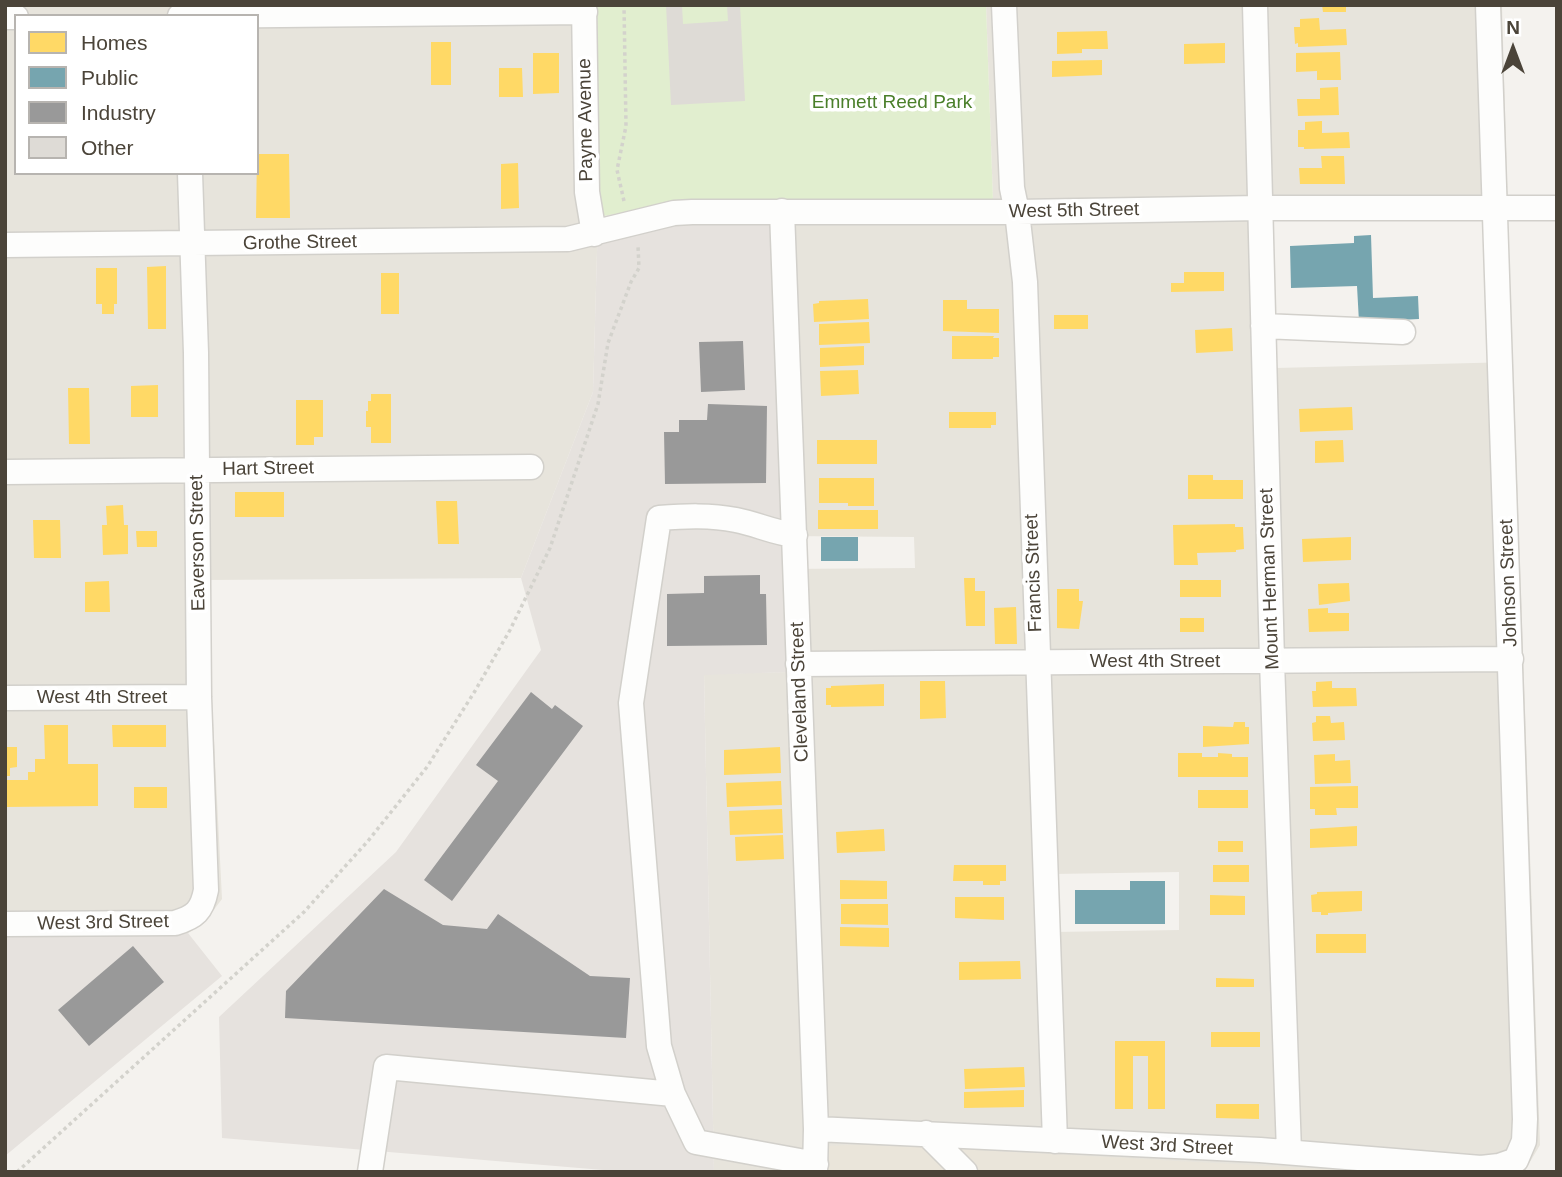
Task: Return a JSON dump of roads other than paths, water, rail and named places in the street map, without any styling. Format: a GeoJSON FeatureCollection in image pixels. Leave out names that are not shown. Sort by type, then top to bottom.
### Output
{"type":"FeatureCollection","features":[{"type":"Feature","properties":{"kind":"street","name":"Francis Street"},"geometry":{"type":"LineString","coordinates":[[1004,5],[1012,188],[1025,282],[1055,1141]]}},
{"type":"Feature","properties":{"kind":"street","name":"Mount Herman Street"},"geometry":{"type":"LineString","coordinates":[[1255,5],[1272,661],[1289,1153]]}},
{"type":"Feature","properties":{"kind":"street","name":"Johnson Street"},"geometry":{"type":"LineString","coordinates":[[1488,5],[1497,209],[1525,1119],[1524,1141],[1516,1160]]}},
{"type":"Feature","properties":{"kind":"street"},"geometry":{"type":"LineString","coordinates":[[259,15],[584,8]]}},
{"type":"Feature","properties":{"kind":"street","name":"Payne Avenue"},"geometry":{"type":"LineString","coordinates":[[584,8],[587,192],[594,234]]}},
{"type":"Feature","properties":{"kind":"street","name":"Eaverson Street"},"geometry":{"type":"LineString","coordinates":[[190,175],[206,890],[199,912]]}},
{"type":"Feature","properties":{"kind":"street","name":"West 5th Street"},"geometry":{"type":"LineString","coordinates":[[594,234],[674,213],[1557,208]]}},
{"type":"Feature","properties":{"kind":"street","name":"Cleveland Street"},"geometry":{"type":"LineString","coordinates":[[782,212],[816,1129],[815,1168]]}},
{"type":"Feature","properties":{"kind":"street","name":"Grothe Street"},"geometry":{"type":"LineString","coordinates":[[5,245],[568,239],[594,234]]}},
{"type":"Feature","properties":{"kind":"street"},"geometry":{"type":"LineString","coordinates":[[1263,326],[1403,332]]}},
{"type":"Feature","properties":{"kind":"street","name":"Hart Street"},"geometry":{"type":"LineString","coordinates":[[5,472],[531,467]]}},
{"type":"Feature","properties":{"kind":"street"},"geometry":{"type":"LineString","coordinates":[[795,535],[775,533],[739,521],[701,514],[660,518],[631,703],[660,1046],[673,1094],[696,1142],[815,1168]]}},
{"type":"Feature","properties":{"kind":"street","name":"West 4th Street"},"geometry":{"type":"LineString","coordinates":[[798,664],[1511,659]]}},
{"type":"Feature","properties":{"kind":"street","name":"West 4th Street"},"geometry":{"type":"LineString","coordinates":[[5,698],[200,697]]}},
{"type":"Feature","properties":{"kind":"street","name":"West 3rd Street"},"geometry":{"type":"LineString","coordinates":[[5,924],[175,923],[199,912]]}},
{"type":"Feature","properties":{"kind":"street"},"geometry":{"type":"LineString","coordinates":[[369,1172],[386,1067],[673,1094]]}},
{"type":"Feature","properties":{"kind":"street","name":"West 3rd Street"},"geometry":{"type":"LineString","coordinates":[[816,1129],[1055,1141],[1260,1161],[1289,1153],[1481,1168],[1516,1160]]}},
{"type":"Feature","properties":{"kind":"street"},"geometry":{"type":"LineString","coordinates":[[926,1133],[965,1172]]}},
{"type":"Feature","properties":{"kind":"park label","name":"Emmett Reed Park"},"geometry":{"type":"Point","coordinates":[892,103]}}]}
